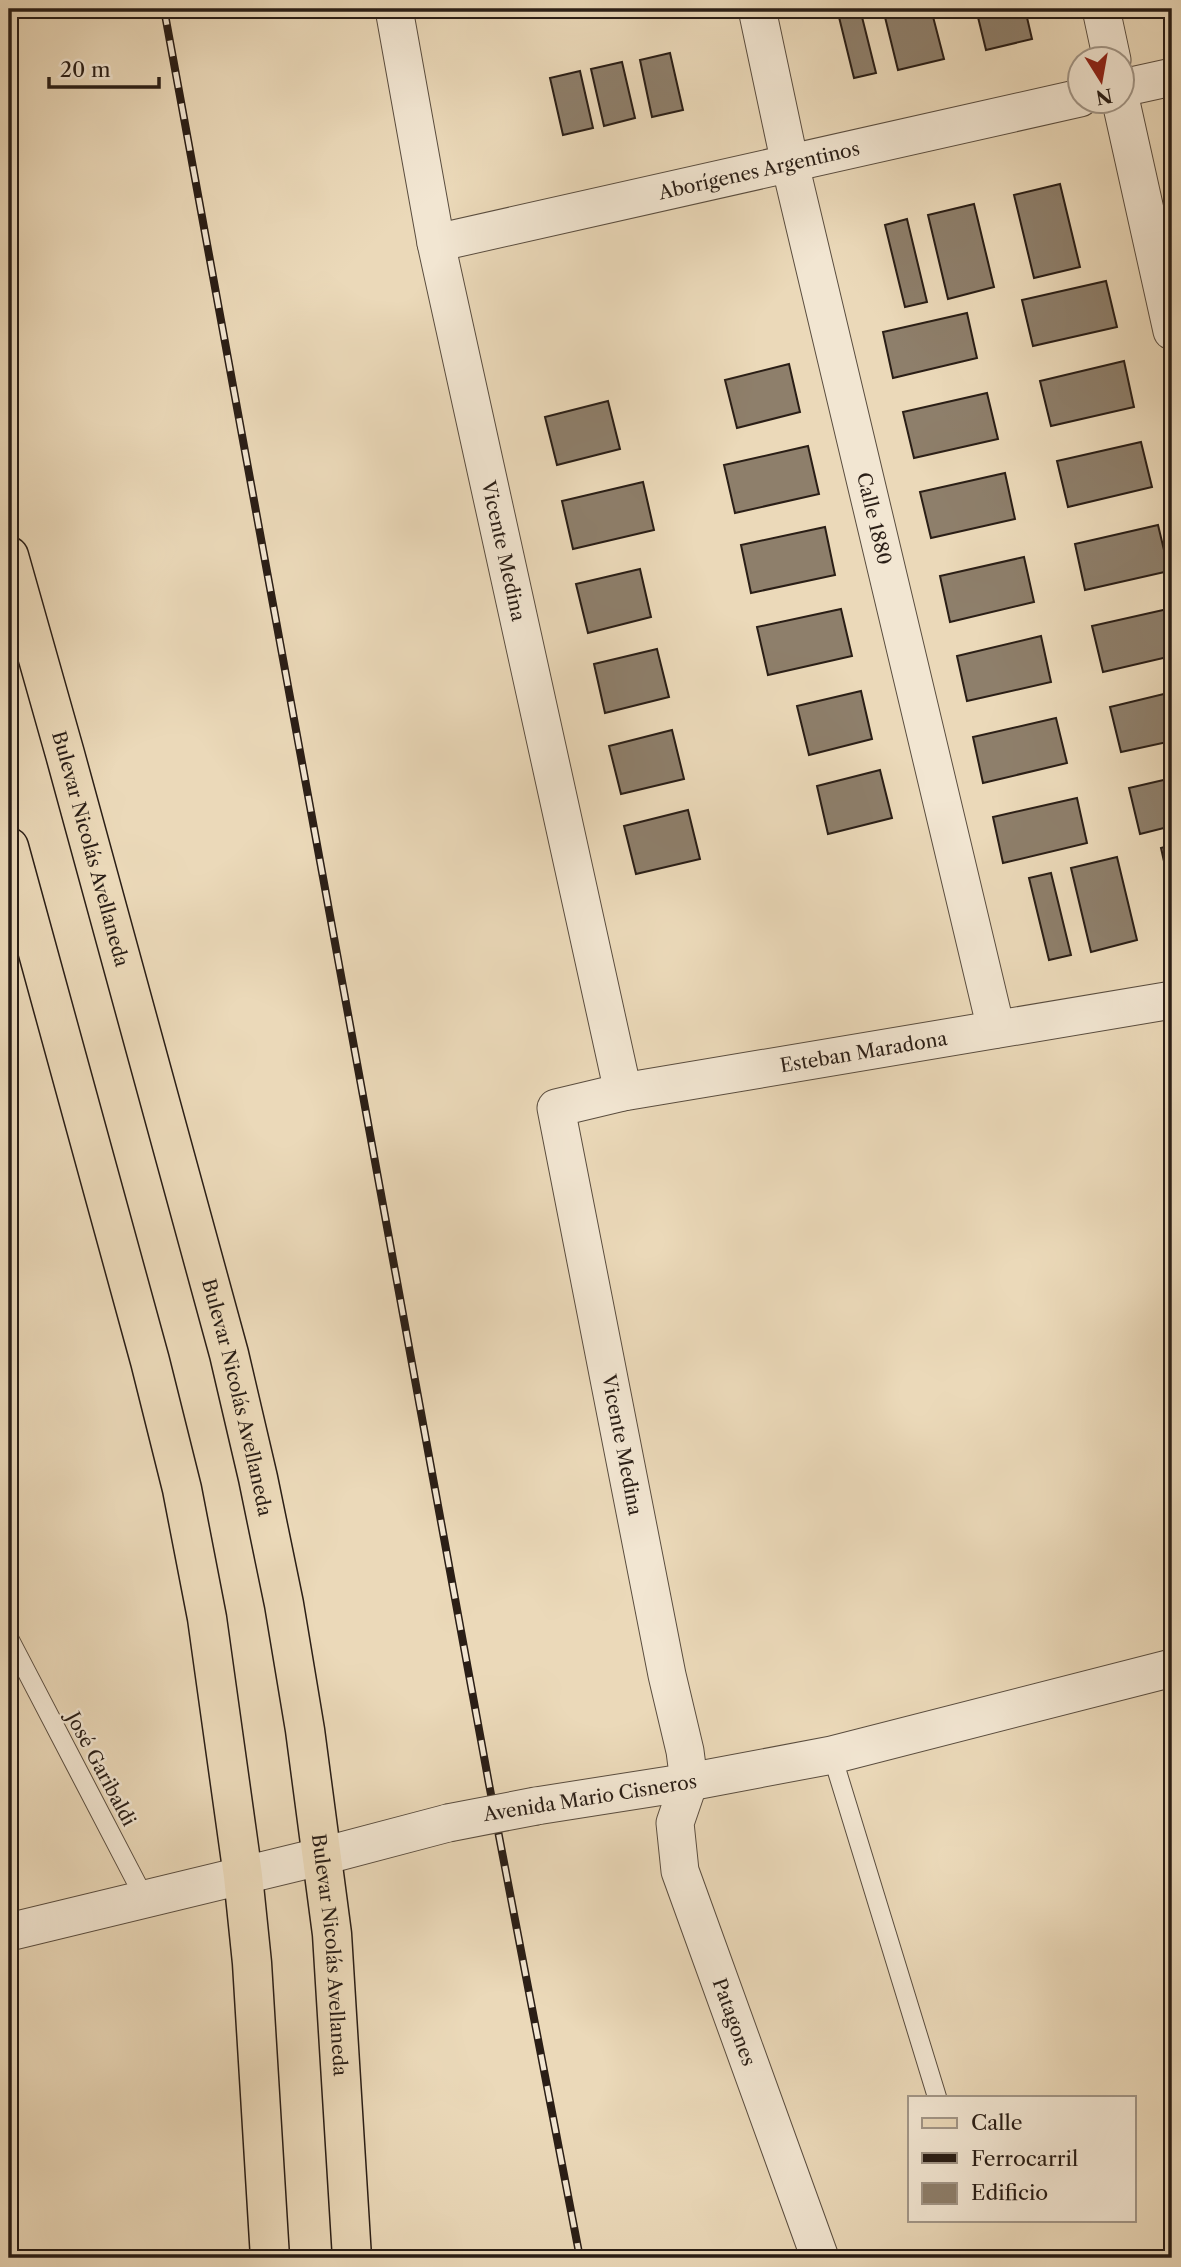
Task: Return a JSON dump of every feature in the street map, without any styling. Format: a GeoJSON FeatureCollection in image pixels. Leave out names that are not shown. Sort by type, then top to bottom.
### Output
{"type":"FeatureCollection","features":[{"type":"Feature","properties":{"kind":"main road","name":"Bulevar Nicolás Avellaneda"},"geometry":{"type":"LineString","coordinates":[[9,556],[229,1354],[284,1604],[305,1730],[332,1934],[352,2258]]}},
{"type":"Feature","properties":{"kind":"main road"},"geometry":{"type":"LineString","coordinates":[[9,847],[150,1361],[181,1489],[207,1618],[243,1876],[252,1963],[270,2258]]}},
{"type":"Feature","properties":{"kind":"street","name":"Vicente Medina"},"geometry":{"type":"LineString","coordinates":[[394,9],[436,243],[623,1092]]}},
{"type":"Feature","properties":{"kind":"street","name":"Calle 1880"},"geometry":{"type":"LineString","coordinates":[[757,9],[790,164],[996,1029]]}},
{"type":"Feature","properties":{"kind":"street"},"geometry":{"type":"LineString","coordinates":[[1101,9],[1109,46]]}},
{"type":"Feature","properties":{"kind":"street"},"geometry":{"type":"LineString","coordinates":[[1136,85],[1172,77]]}},
{"type":"Feature","properties":{"kind":"street","name":"Aborígenes Argentinos"},"geometry":{"type":"LineString","coordinates":[[436,243],[1066,101]]}},
{"type":"Feature","properties":{"kind":"street"},"geometry":{"type":"LineString","coordinates":[[1124,116],[1172,331]]}},
{"type":"Feature","properties":{"kind":"street","name":"Esteban Maradona"},"geometry":{"type":"LineString","coordinates":[[556,1108],[623,1092],[1172,1000]]}},
{"type":"Feature","properties":{"kind":"street","name":"Vicente Medina"},"geometry":{"type":"LineString","coordinates":[[556,1108],[689,1782]]}},
{"type":"Feature","properties":{"kind":"street","name":"Avenida Mario Cisneros"},"geometry":{"type":"LineString","coordinates":[[9,1932],[448,1823],[536,1805],[689,1782],[832,1755],[1172,1668]]}},
{"type":"Feature","properties":{"kind":"street","name":"Patagones"},"geometry":{"type":"LineString","coordinates":[[689,1782],[675,1823],[680,1871],[820,2258]]}},
{"type":"Feature","properties":{"kind":"lane","name":"José Garibaldi"},"geometry":{"type":"LineString","coordinates":[[9,1638],[14,1659],[145,1899]]}},
{"type":"Feature","properties":{"kind":"lane"},"geometry":{"type":"LineString","coordinates":[[832,1755],[937,2096]]}},
{"type":"Feature","properties":{"kind":"building"},"geometry":{"type":"Polygon","coordinates":[[[837,9],[860,9],[876,73],[854,78],[837,9]]]}},
{"type":"Feature","properties":{"kind":"building"},"geometry":{"type":"Polygon","coordinates":[[[883,9],[931,9],[944,59],[898,70],[883,9]]]}},
{"type":"Feature","properties":{"kind":"building"},"geometry":{"type":"Polygon","coordinates":[[[976,9],[1025,9],[1032,39],[986,50],[976,9]]]}},
{"type":"Feature","properties":{"kind":"building"},"geometry":{"type":"Polygon","coordinates":[[[670,53],[683,110],[652,117],[640,60],[670,53]]]}},
{"type":"Feature","properties":{"kind":"building"},"geometry":{"type":"Polygon","coordinates":[[[622,62],[635,118],[604,126],[591,69],[622,62]]]}},
{"type":"Feature","properties":{"kind":"building"},"geometry":{"type":"Polygon","coordinates":[[[580,71],[593,128],[563,135],[550,78],[580,71]]]}},
{"type":"Feature","properties":{"kind":"building"},"geometry":{"type":"Polygon","coordinates":[[[1060,184],[1080,267],[1034,278],[1014,195],[1060,184]]]}},
{"type":"Feature","properties":{"kind":"building"},"geometry":{"type":"Polygon","coordinates":[[[974,204],[994,287],[948,299],[928,215],[974,204]]]}},
{"type":"Feature","properties":{"kind":"building"},"geometry":{"type":"Polygon","coordinates":[[[907,219],[927,302],[905,307],[885,225],[907,219]]]}},
{"type":"Feature","properties":{"kind":"building"},"geometry":{"type":"Polygon","coordinates":[[[1106,281],[1117,327],[1033,346],[1022,300],[1106,281]]]}},
{"type":"Feature","properties":{"kind":"building"},"geometry":{"type":"Polygon","coordinates":[[[967,313],[977,358],[893,378],[883,332],[967,313]]]}},
{"type":"Feature","properties":{"kind":"building"},"geometry":{"type":"Polygon","coordinates":[[[1124,361],[1134,407],[1051,426],[1040,381],[1124,361]]]}},
{"type":"Feature","properties":{"kind":"building"},"geometry":{"type":"Polygon","coordinates":[[[789,364],[800,412],[737,428],[725,380],[789,364]]]}},
{"type":"Feature","properties":{"kind":"building"},"geometry":{"type":"Polygon","coordinates":[[[987,393],[998,439],[914,458],[903,412],[987,393]]]}},
{"type":"Feature","properties":{"kind":"building"},"geometry":{"type":"Polygon","coordinates":[[[608,401],[620,449],[557,465],[545,417],[608,401]]]}},
{"type":"Feature","properties":{"kind":"building"},"geometry":{"type":"Polygon","coordinates":[[[1141,442],[1152,487],[1068,507],[1057,461],[1141,442]]]}},
{"type":"Feature","properties":{"kind":"building"},"geometry":{"type":"Polygon","coordinates":[[[808,446],[819,494],[735,513],[724,465],[808,446]]]}},
{"type":"Feature","properties":{"kind":"building"},"geometry":{"type":"Polygon","coordinates":[[[1005,473],[1015,519],[931,538],[920,492],[1005,473]]]}},
{"type":"Feature","properties":{"kind":"building"},"geometry":{"type":"Polygon","coordinates":[[[643,482],[654,530],[573,549],[562,501],[643,482]]]}},
{"type":"Feature","properties":{"kind":"building"},"geometry":{"type":"Polygon","coordinates":[[[1158,525],[1169,571],[1085,590],[1075,544],[1158,525]]]}},
{"type":"Feature","properties":{"kind":"building"},"geometry":{"type":"Polygon","coordinates":[[[825,527],[835,575],[751,593],[741,545],[825,527]]]}},
{"type":"Feature","properties":{"kind":"building"},"geometry":{"type":"Polygon","coordinates":[[[1024,557],[1034,602],[950,622],[940,576],[1024,557]]]}},
{"type":"Feature","properties":{"kind":"building"},"geometry":{"type":"Polygon","coordinates":[[[640,569],[651,617],[588,633],[576,584],[640,569]]]}},
{"type":"Feature","properties":{"kind":"building"},"geometry":{"type":"Polygon","coordinates":[[[1172,608],[1172,656],[1103,672],[1092,626],[1172,608]]]}},
{"type":"Feature","properties":{"kind":"building"},"geometry":{"type":"Polygon","coordinates":[[[841,609],[852,656],[768,675],[757,627],[841,609]]]}},
{"type":"Feature","properties":{"kind":"building"},"geometry":{"type":"Polygon","coordinates":[[[1041,636],[1051,682],[967,701],[957,656],[1041,636]]]}},
{"type":"Feature","properties":{"kind":"building"},"geometry":{"type":"Polygon","coordinates":[[[657,649],[669,697],[605,713],[594,664],[657,649]]]}},
{"type":"Feature","properties":{"kind":"building"},"geometry":{"type":"Polygon","coordinates":[[[861,691],[872,739],[809,755],[797,706],[861,691]]]}},
{"type":"Feature","properties":{"kind":"building"},"geometry":{"type":"Polygon","coordinates":[[[1172,692],[1172,741],[1121,752],[1110,707],[1172,692]]]}},
{"type":"Feature","properties":{"kind":"building"},"geometry":{"type":"Polygon","coordinates":[[[1056,718],[1067,763],[983,783],[973,737],[1056,718]]]}},
{"type":"Feature","properties":{"kind":"building"},"geometry":{"type":"Polygon","coordinates":[[[672,730],[684,779],[621,794],[609,746],[672,730]]]}},
{"type":"Feature","properties":{"kind":"building"},"geometry":{"type":"Polygon","coordinates":[[[880,770],[892,818],[828,834],[817,786],[880,770]]]}},
{"type":"Feature","properties":{"kind":"building"},"geometry":{"type":"Polygon","coordinates":[[[1172,778],[1172,826],[1140,834],[1129,788],[1172,778]]]}},
{"type":"Feature","properties":{"kind":"building"},"geometry":{"type":"Polygon","coordinates":[[[1077,798],[1087,843],[1003,863],[993,817],[1077,798]]]}},
{"type":"Feature","properties":{"kind":"building"},"geometry":{"type":"Polygon","coordinates":[[[688,810],[700,859],[636,874],[624,826],[688,810]]]}},
{"type":"Feature","properties":{"kind":"building"},"geometry":{"type":"Polygon","coordinates":[[[1172,845],[1172,897],[1161,848],[1172,845]]]}},
{"type":"Feature","properties":{"kind":"building"},"geometry":{"type":"Polygon","coordinates":[[[1117,857],[1137,940],[1091,952],[1071,868],[1117,857]]]}},
{"type":"Feature","properties":{"kind":"building"},"geometry":{"type":"Polygon","coordinates":[[[1051,873],[1071,955],[1049,960],[1029,878],[1051,873]]]}},
{"type":"Feature","properties":{"kind":"railway"},"geometry":{"type":"LineString","coordinates":[[164,9],[489,1784],[580,2258]]}}]}
